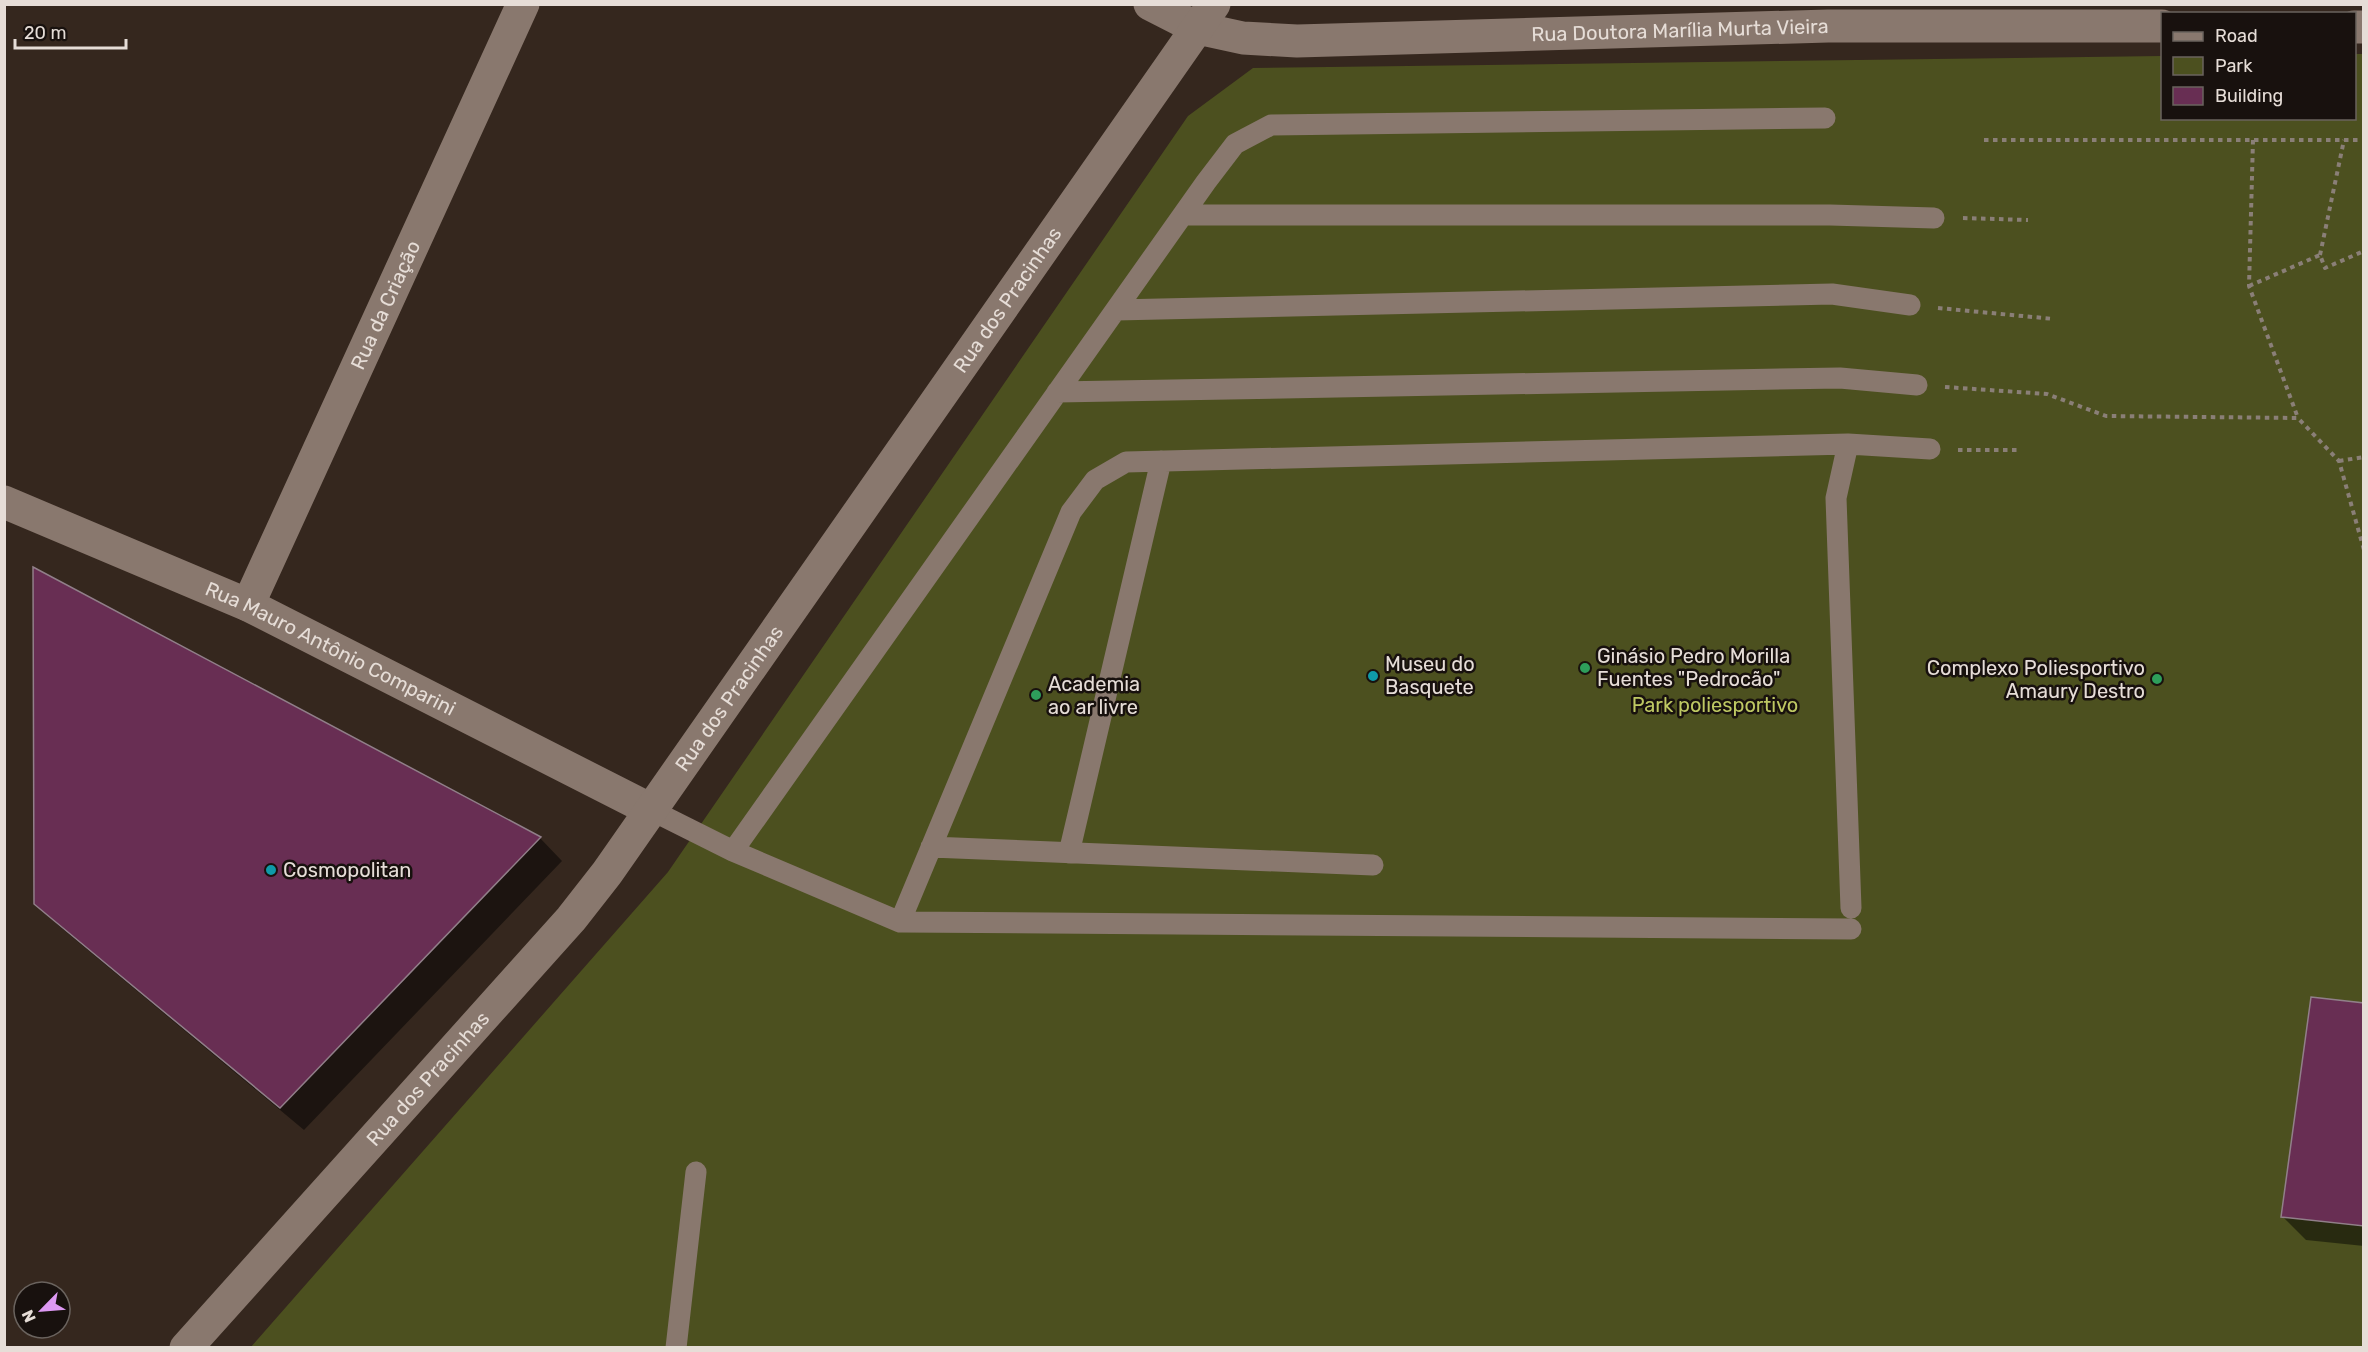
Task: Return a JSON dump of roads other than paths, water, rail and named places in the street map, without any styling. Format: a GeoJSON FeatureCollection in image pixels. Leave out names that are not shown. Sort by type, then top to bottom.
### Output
{"type":"FeatureCollection","features":[{"type":"Feature","properties":{"kind":"street","name":"Rua da Criação"},"geometry":{"type":"LineString","coordinates":[[248,605],[523,4]]}},
{"type":"Feature","properties":{"kind":"street","name":"Rua Doutora Marília Murta Vieira"},"geometry":{"type":"LineString","coordinates":[[1150,4],[1206,16],[1243,38],[1297,41],[1828,26],[2161,26]]}},
{"type":"Feature","properties":{"kind":"street","name":"Rua dos Pracinhas"},"geometry":{"type":"LineString","coordinates":[[186,1347],[571,919],[607,873],[1206,16]]}},
{"type":"Feature","properties":{"kind":"street","name":"Rua Mauro Antônio Comparini"},"geometry":{"type":"LineString","coordinates":[[4,502],[248,605],[651,810]]}},
{"type":"Feature","properties":{"kind":"lane"},"geometry":{"type":"LineString","coordinates":[[733,851],[1182,215],[1235,144],[1270,125],[1825,118]]}},
{"type":"Feature","properties":{"kind":"lane"},"geometry":{"type":"LineString","coordinates":[[1182,215],[1830,215],[1934,218]]}},
{"type":"Feature","properties":{"kind":"lane"},"geometry":{"type":"LineString","coordinates":[[1116,310],[1832,294],[1910,305]]}},
{"type":"Feature","properties":{"kind":"lane"},"geometry":{"type":"LineString","coordinates":[[1057,392],[1840,378],[1917,385]]}},
{"type":"Feature","properties":{"kind":"lane"},"geometry":{"type":"LineString","coordinates":[[900,922],[1071,512],[1095,480],[1126,462],[1848,444],[1930,449]]}},
{"type":"Feature","properties":{"kind":"lane"},"geometry":{"type":"LineString","coordinates":[[1848,444],[1836,498],[1851,908]]}},
{"type":"Feature","properties":{"kind":"lane"},"geometry":{"type":"LineString","coordinates":[[1069,852],[1161,461]]}},
{"type":"Feature","properties":{"kind":"lane"},"geometry":{"type":"LineString","coordinates":[[651,810],[733,851],[900,922],[1851,930]]}},
{"type":"Feature","properties":{"kind":"lane"},"geometry":{"type":"LineString","coordinates":[[931,847],[1373,865]]}},
{"type":"Feature","properties":{"kind":"lane"},"geometry":{"type":"LineString","coordinates":[[676,1347],[696,1172]]}},
{"type":"Feature","properties":{"kind":"place","name":"Ginásio Pedro Morilla Fuentes \"Pedrocão\""},"geometry":{"type":"Point","coordinates":[1585,668]}},
{"type":"Feature","properties":{"kind":"place","name":"Museu do Basquete"},"geometry":{"type":"Point","coordinates":[1373,676]}},
{"type":"Feature","properties":{"kind":"place","name":"Complexo Poliesportivo Amaury Destro"},"geometry":{"type":"Point","coordinates":[2157,679]}},
{"type":"Feature","properties":{"kind":"place","name":"Academia ao ar livre"},"geometry":{"type":"Point","coordinates":[1036,695]}},
{"type":"Feature","properties":{"kind":"place","name":"Cosmopolitan"},"geometry":{"type":"Point","coordinates":[271,870]}},
{"type":"Feature","properties":{"kind":"park label","name":"Park poliesportivo"},"geometry":{"type":"Point","coordinates":[1715,705]}}]}
